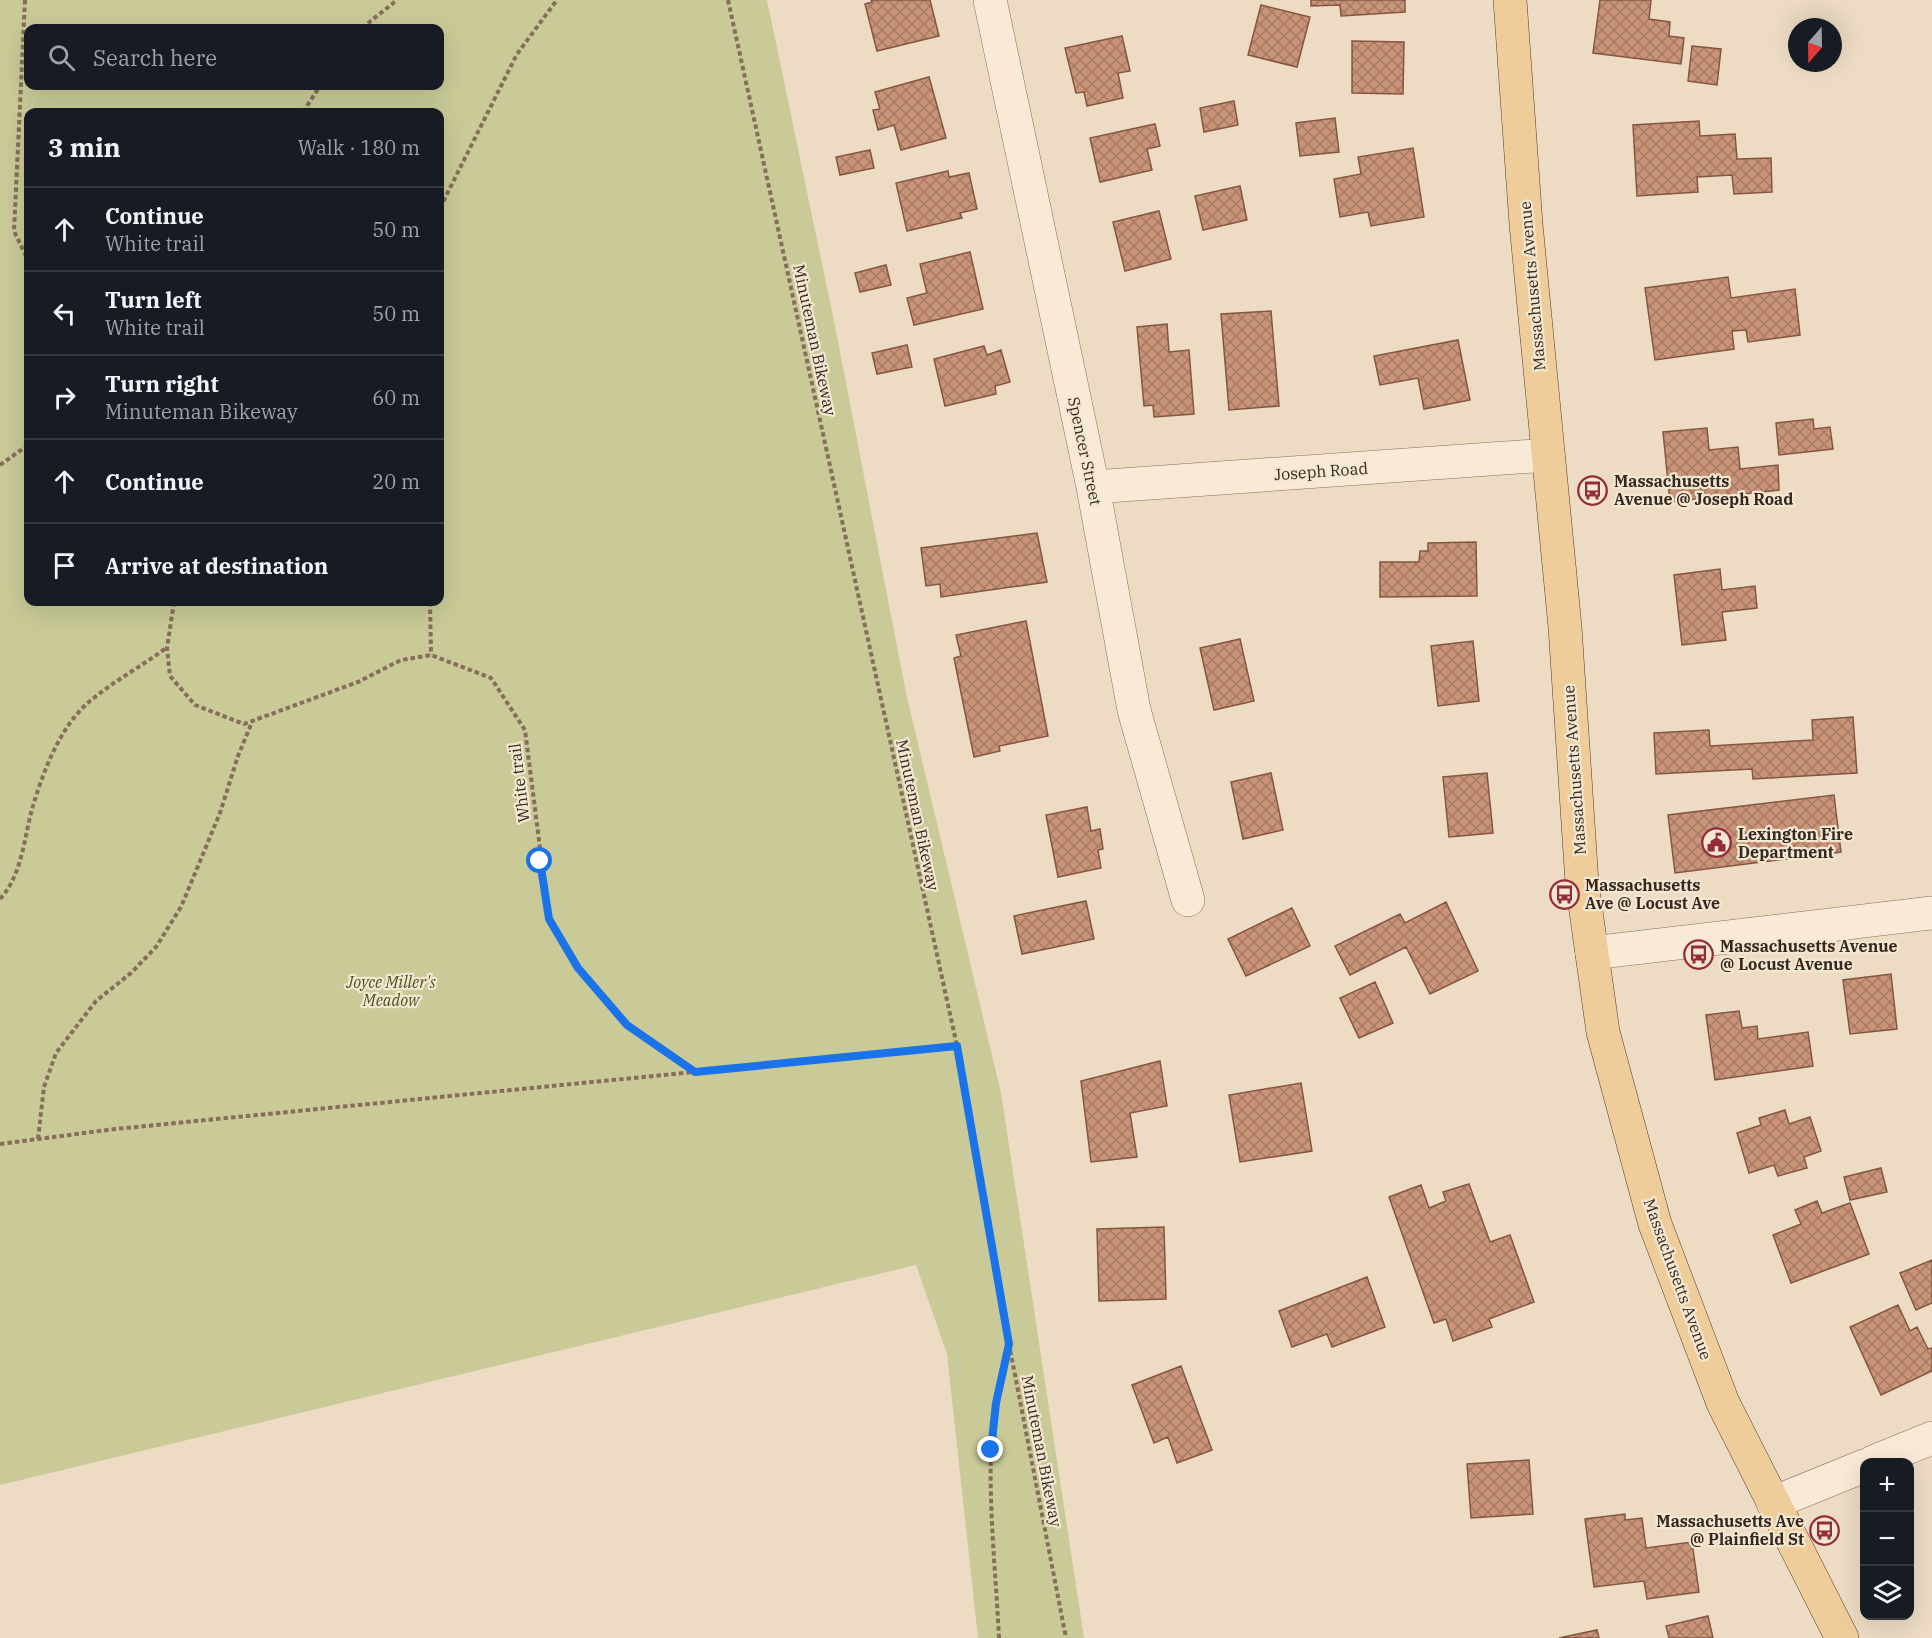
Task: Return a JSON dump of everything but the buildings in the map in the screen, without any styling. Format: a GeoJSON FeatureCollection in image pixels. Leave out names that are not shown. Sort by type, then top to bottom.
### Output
{"type":"FeatureCollection","features":[{"type":"Feature","properties":{"kind":"main road","name":"Massachusetts Avenue"},"geometry":{"type":"LineString","coordinates":[[1510,0],[1526,224],[1565,627],[1582,883],[1603,1032],[1655,1224],[1723,1403],[1842,1638]]}},
{"type":"Feature","properties":{"kind":"street","name":"Spencer Street"},"geometry":{"type":"LineString","coordinates":[[990,0],[1093,487],[1134,710],[1188,900]]}},
{"type":"Feature","properties":{"kind":"street","name":"Joseph Road"},"geometry":{"type":"LineString","coordinates":[[1093,487],[1548,455]]}},
{"type":"Feature","properties":{"kind":"street"},"geometry":{"type":"LineString","coordinates":[[1592,953],[1932,913]]}},
{"type":"Feature","properties":{"kind":"street"},"geometry":{"type":"LineString","coordinates":[[1883,1458],[1932,1438]]}},
{"type":"Feature","properties":{"kind":"street"},"geometry":{"type":"LineString","coordinates":[[1773,1503],[1860,1468]]}},
{"type":"Feature","properties":{"kind":"path"},"geometry":{"type":"LineString","coordinates":[[25,24],[26,0]]}},
{"type":"Feature","properties":{"kind":"path"},"geometry":{"type":"LineString","coordinates":[[367,24],[397,0]]}},
{"type":"Feature","properties":{"kind":"path"},"geometry":{"type":"LineString","coordinates":[[444,200],[517,54],[557,0]]}},
{"type":"Feature","properties":{"kind":"path","name":"Minuteman Bikeway"},"geometry":{"type":"LineString","coordinates":[[728,0],[957,1046],[1009,1344],[1066,1638]]}},
{"type":"Feature","properties":{"kind":"path"},"geometry":{"type":"LineString","coordinates":[[24,38],[14,231],[24,252]]}},
{"type":"Feature","properties":{"kind":"path"},"geometry":{"type":"LineString","coordinates":[[306,108],[317,90]]}},
{"type":"Feature","properties":{"kind":"path"},"geometry":{"type":"LineString","coordinates":[[0,465],[24,448]]}},
{"type":"Feature","properties":{"kind":"path"},"geometry":{"type":"LineString","coordinates":[[173,606],[166,648],[170,676],[195,705],[244,724],[358,682],[401,660],[431,655],[430,606]]}},
{"type":"Feature","properties":{"kind":"path"},"geometry":{"type":"LineString","coordinates":[[0,900],[22,858],[32,810],[48,764],[68,726],[89,701],[166,648]]}},
{"type":"Feature","properties":{"kind":"path","name":"White trail"},"geometry":{"type":"LineString","coordinates":[[431,655],[491,678],[525,730],[549,919],[578,968],[627,1025],[695,1072]]}},
{"type":"Feature","properties":{"kind":"path"},"geometry":{"type":"LineString","coordinates":[[38,1139],[44,1087],[56,1053],[96,1001],[131,973],[156,946],[181,907],[220,813],[238,756],[253,721]]}},
{"type":"Feature","properties":{"kind":"path"},"geometry":{"type":"LineString","coordinates":[[0,1144],[957,1046]]}},
{"type":"Feature","properties":{"kind":"path"},"geometry":{"type":"LineString","coordinates":[[999,1638],[991,1450],[996,1403],[1009,1344]]}},
{"type":"Feature","properties":{"kind":"green space","name":"Joyce Miller's Meadow"},"geometry":{"type":"Polygon","coordinates":[[[0,0],[767,0],[835,326],[906,693],[1001,1093],[1084,1638],[978,1638],[947,1354],[916,1265],[0,1485],[0,0]]]}},
{"type":"Feature","properties":{"kind":"place","name":"Massachusetts Avenue @ Joseph Road"},"geometry":{"type":"Point","coordinates":[1593,490]}},
{"type":"Feature","properties":{"kind":"place","name":"Lexington Fire Department"},"geometry":{"type":"Point","coordinates":[1717,843]}},
{"type":"Feature","properties":{"kind":"place","name":"Massachusetts Ave @ Locust Ave"},"geometry":{"type":"Point","coordinates":[1564,894]}},
{"type":"Feature","properties":{"kind":"place","name":"Massachusetts Avenue @ Locust Avenue"},"geometry":{"type":"Point","coordinates":[1699,955]}},
{"type":"Feature","properties":{"kind":"place","name":"Massachusetts Ave @ Plainfield St"},"geometry":{"type":"Point","coordinates":[1825,1530]}},
{"type":"Feature","properties":{"kind":"route"},"geometry":{"type":"LineString","coordinates":[[540,861],[549,919],[578,968],[627,1025],[695,1072],[957,1046],[1009,1344],[996,1403],[991,1450]]}}]}
